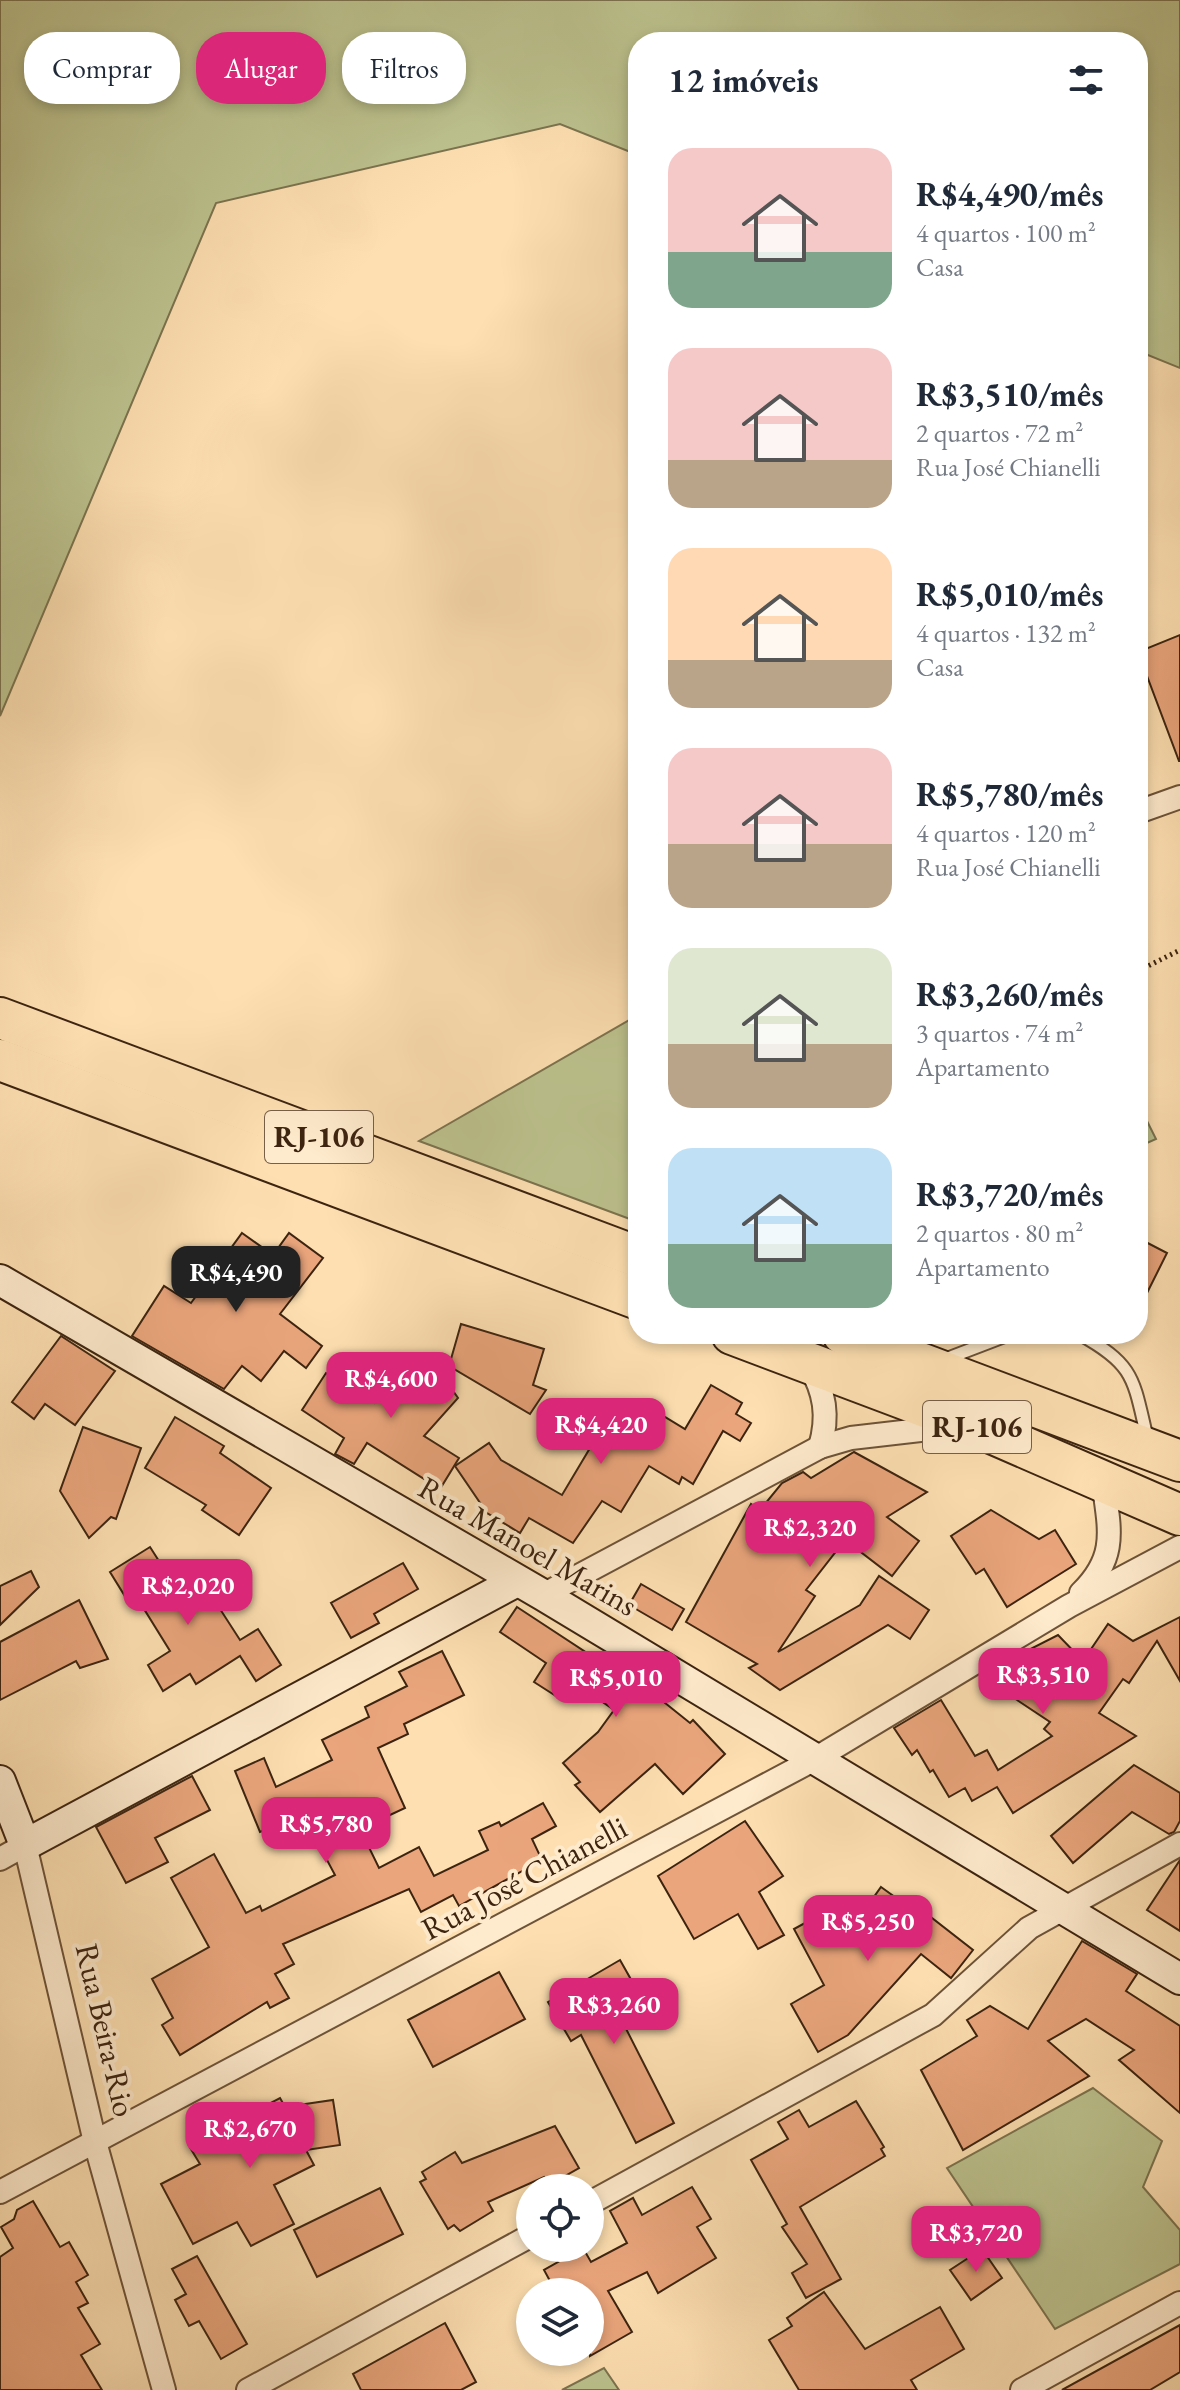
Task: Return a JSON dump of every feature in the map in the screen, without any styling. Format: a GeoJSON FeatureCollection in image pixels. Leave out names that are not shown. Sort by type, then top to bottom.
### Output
{"type":"FeatureCollection","features":[{"type":"Feature","properties":{"kind":"highway","name":"RJ-106"},"geometry":{"type":"LineString","coordinates":[[0,1018],[628,1253]]}},
{"type":"Feature","properties":{"kind":"highway","name":"RJ-106"},"geometry":{"type":"LineString","coordinates":[[0,1060],[628,1295]]}},
{"type":"Feature","properties":{"kind":"highway","name":"RJ-106"},"geometry":{"type":"LineString","coordinates":[[759,1344],[971,1424],[1180,1515]]}},
{"type":"Feature","properties":{"kind":"highway","name":"RJ-106"},"geometry":{"type":"LineString","coordinates":[[870,1344],[1170,1452]]}},
{"type":"Feature","properties":{"kind":"main road","name":"Rua Manoel Marins"},"geometry":{"type":"LineString","coordinates":[[0,1280],[530,1588],[1180,1979]]}},
{"type":"Feature","properties":{"kind":"main road"},"geometry":{"type":"LineString","coordinates":[[13,1852],[530,1588]]}},
{"type":"Feature","properties":{"kind":"main road","name":"Rua Beira-Rio"},"geometry":{"type":"LineString","coordinates":[[0,1781],[13,1852]]}},
{"type":"Feature","properties":{"kind":"street"},"geometry":{"type":"LineString","coordinates":[[1148,808],[1180,797]]}},
{"type":"Feature","properties":{"kind":"street"},"geometry":{"type":"LineString","coordinates":[[807,1362],[817,1379],[826,1413],[820,1447]]}},
{"type":"Feature","properties":{"kind":"street"},"geometry":{"type":"LineString","coordinates":[[530,1588],[820,1447],[851,1438],[971,1424]]}},
{"type":"Feature","properties":{"kind":"street"},"geometry":{"type":"LineString","coordinates":[[1069,1606],[1092,1583],[1110,1549],[1103,1480]]}},
{"type":"Feature","properties":{"kind":"street"},"geometry":{"type":"LineString","coordinates":[[1069,1606],[1180,1547]]}},
{"type":"Feature","properties":{"kind":"street","name":"Rua José Chianelli"},"geometry":{"type":"LineString","coordinates":[[0,2192],[815,1759],[1069,1606]]}},
{"type":"Feature","properties":{"kind":"street"},"geometry":{"type":"LineString","coordinates":[[604,2195],[933,2015],[965,1990],[1013,1941],[1065,1908],[1180,1844]]}},
{"type":"Feature","properties":{"kind":"street","name":"Rua Beira-Rio"},"geometry":{"type":"LineString","coordinates":[[13,1852],[164,2390]]}},
{"type":"Feature","properties":{"kind":"street"},"geometry":{"type":"LineString","coordinates":[[248,2390],[516,2244]]}},
{"type":"Feature","properties":{"kind":"street"},"geometry":{"type":"LineString","coordinates":[[1022,2390],[1180,2303]]}},
{"type":"Feature","properties":{"kind":"lane"},"geometry":{"type":"LineString","coordinates":[[928,1366],[985,1344]]}},
{"type":"Feature","properties":{"kind":"lane"},"geometry":{"type":"LineString","coordinates":[[1097,1344],[1125,1365],[1170,1452]]}},
{"type":"Feature","properties":{"kind":"path"},"geometry":{"type":"LineString","coordinates":[[1148,966],[1180,950]]}},
{"type":"Feature","properties":{"kind":"green space"},"geometry":{"type":"Polygon","coordinates":[[[0,0],[1180,0],[1180,368],[1148,355],[1148,32],[628,32],[628,151],[560,124],[216,203],[0,716],[0,0]]]}},
{"type":"Feature","properties":{"kind":"green space"},"geometry":{"type":"Polygon","coordinates":[[[628,1021],[628,1218],[419,1141],[628,1021]]]}},
{"type":"Feature","properties":{"kind":"green space"},"geometry":{"type":"Polygon","coordinates":[[[1148,1123],[1156,1139],[1148,1143],[1148,1123]]]}},
{"type":"Feature","properties":{"kind":"green space"},"geometry":{"type":"Polygon","coordinates":[[[1093,2088],[1162,2141],[1143,2187],[1180,2230],[1180,2264],[1055,2329],[947,2168],[1093,2088]]]}},
{"type":"Feature","properties":{"kind":"green space"},"geometry":{"type":"Polygon","coordinates":[[[604,2368],[619,2390],[562,2390],[604,2368]]]}},
{"type":"Feature","properties":{"kind":"building"},"geometry":{"type":"Polygon","coordinates":[[[1180,635],[1180,761],[1148,679],[1148,648],[1180,635]]]}},
{"type":"Feature","properties":{"kind":"building"},"geometry":{"type":"Polygon","coordinates":[[[242,1233],[273,1255],[289,1233],[323,1258],[280,1314],[322,1346],[306,1368],[284,1351],[261,1381],[242,1366],[224,1389],[132,1336],[164,1286],[191,1303],[242,1233]]]}},
{"type":"Feature","properties":{"kind":"building"},"geometry":{"type":"Polygon","coordinates":[[[1148,1243],[1167,1253],[1148,1291],[1148,1243]]]}},
{"type":"Feature","properties":{"kind":"building"},"geometry":{"type":"Polygon","coordinates":[[[461,1324],[544,1349],[533,1385],[546,1390],[530,1414],[449,1366],[461,1324]]]}},
{"type":"Feature","properties":{"kind":"building"},"geometry":{"type":"Polygon","coordinates":[[[61,1336],[115,1371],[75,1425],[45,1404],[34,1419],[12,1402],[61,1336]]]}},
{"type":"Feature","properties":{"kind":"building"},"geometry":{"type":"Polygon","coordinates":[[[429,1357],[458,1398],[424,1436],[459,1458],[440,1489],[367,1443],[354,1464],[335,1454],[344,1438],[302,1410],[326,1373],[374,1403],[412,1359],[421,1367],[429,1357]]]}},
{"type":"Feature","properties":{"kind":"building"},"geometry":{"type":"Polygon","coordinates":[[[711,1385],[742,1403],[736,1414],[751,1423],[740,1441],[723,1431],[693,1484],[682,1477],[679,1484],[649,1466],[621,1512],[602,1501],[573,1543],[529,1518],[520,1533],[487,1513],[455,1466],[489,1443],[501,1460],[562,1495],[590,1448],[545,1420],[584,1407],[644,1442],[660,1414],[685,1429],[711,1385]]]}},
{"type":"Feature","properties":{"kind":"building"},"geometry":{"type":"Polygon","coordinates":[[[175,1417],[224,1446],[220,1453],[271,1488],[239,1535],[202,1510],[206,1505],[145,1468],[175,1417]]]}},
{"type":"Feature","properties":{"kind":"building"},"geometry":{"type":"Polygon","coordinates":[[[83,1427],[141,1448],[116,1519],[111,1517],[89,1538],[60,1491],[83,1427]]]}},
{"type":"Feature","properties":{"kind":"building"},"geometry":{"type":"Polygon","coordinates":[[[854,1452],[927,1492],[887,1517],[919,1541],[892,1576],[845,1540],[806,1590],[815,1596],[778,1652],[860,1605],[879,1576],[929,1610],[910,1639],[888,1625],[780,1690],[749,1668],[757,1664],[686,1622],[751,1504],[760,1510],[782,1483],[803,1472],[811,1478],[854,1452]]]}},
{"type":"Feature","properties":{"kind":"building"},"geometry":{"type":"Polygon","coordinates":[[[991,1510],[1039,1539],[1055,1530],[1076,1564],[1007,1607],[984,1569],[976,1574],[951,1536],[991,1510]]]}},
{"type":"Feature","properties":{"kind":"building"},"geometry":{"type":"Polygon","coordinates":[[[150,1547],[189,1608],[211,1595],[240,1640],[258,1629],[281,1665],[256,1681],[240,1656],[196,1684],[190,1674],[163,1691],[148,1665],[170,1651],[139,1601],[131,1606],[110,1572],[150,1547]]]}},
{"type":"Feature","properties":{"kind":"building"},"geometry":{"type":"Polygon","coordinates":[[[403,1563],[418,1589],[374,1614],[379,1623],[351,1638],[331,1603],[403,1563]]]}},
{"type":"Feature","properties":{"kind":"building"},"geometry":{"type":"Polygon","coordinates":[[[31,1571],[39,1587],[0,1625],[0,1586],[31,1571]]]}},
{"type":"Feature","properties":{"kind":"building"},"geometry":{"type":"Polygon","coordinates":[[[641,1584],[684,1609],[672,1630],[629,1605],[641,1584]]]}},
{"type":"Feature","properties":{"kind":"building"},"geometry":{"type":"Polygon","coordinates":[[[79,1600],[108,1659],[80,1668],[76,1661],[0,1700],[0,1642],[79,1600]]]}},
{"type":"Feature","properties":{"kind":"building"},"geometry":{"type":"Polygon","coordinates":[[[517,1607],[604,1664],[609,1656],[632,1670],[629,1674],[690,1723],[693,1720],[725,1754],[683,1794],[655,1764],[600,1812],[575,1785],[580,1782],[563,1763],[598,1732],[614,1710],[571,1680],[559,1698],[534,1682],[546,1663],[500,1632],[517,1607]]]}},
{"type":"Feature","properties":{"kind":"building"},"geometry":{"type":"Polygon","coordinates":[[[1180,1617],[1180,1681],[1157,1641],[1129,1683],[1123,1679],[1099,1713],[1136,1736],[1013,1813],[997,1787],[972,1801],[965,1788],[949,1797],[933,1770],[930,1772],[917,1750],[912,1755],[894,1728],[941,1700],[975,1756],[987,1750],[998,1770],[1052,1736],[1044,1729],[1050,1722],[993,1684],[1009,1660],[1058,1635],[1083,1661],[1108,1624],[1133,1641],[1180,1617]]]}},
{"type":"Feature","properties":{"kind":"building"},"geometry":{"type":"Polygon","coordinates":[[[442,1651],[464,1695],[404,1724],[408,1734],[378,1748],[405,1808],[360,1829],[379,1868],[419,1847],[434,1876],[488,1850],[479,1831],[499,1822],[501,1826],[543,1803],[556,1826],[532,1839],[542,1860],[459,1906],[453,1895],[421,1912],[409,1889],[283,1944],[294,1964],[275,1974],[289,1998],[270,2008],[267,2002],[180,2055],[162,2025],[173,2018],[152,1979],[209,1947],[171,1878],[214,1854],[246,1913],[260,1906],[262,1911],[335,1875],[303,1815],[260,1832],[235,1771],[264,1758],[276,1787],[332,1760],[322,1740],[369,1717],[365,1707],[407,1686],[399,1672],[442,1651]]]}},
{"type":"Feature","properties":{"kind":"building"},"geometry":{"type":"Polygon","coordinates":[[[1134,1765],[1180,1793],[1180,1821],[1174,1832],[1169,1834],[1132,1812],[1073,1863],[1051,1836],[1134,1765]]]}},
{"type":"Feature","properties":{"kind":"building"},"geometry":{"type":"Polygon","coordinates":[[[192,1776],[210,1810],[155,1838],[168,1862],[126,1883],[96,1827],[192,1776]]]}},
{"type":"Feature","properties":{"kind":"building"},"geometry":{"type":"Polygon","coordinates":[[[745,1821],[783,1876],[759,1892],[784,1935],[758,1949],[738,1914],[694,1939],[658,1876],[745,1821]]]}},
{"type":"Feature","properties":{"kind":"building"},"geometry":{"type":"Polygon","coordinates":[[[1180,1860],[1180,1931],[1147,1910],[1180,1860]]]}},
{"type":"Feature","properties":{"kind":"building"},"geometry":{"type":"Polygon","coordinates":[[[881,1887],[920,1915],[923,1911],[973,1950],[951,1978],[921,1954],[848,2035],[818,2052],[791,2004],[824,1985],[794,1929],[825,1912],[842,1942],[881,1887]]]}},
{"type":"Feature","properties":{"kind":"building"},"geometry":{"type":"Polygon","coordinates":[[[1082,1941],[1137,1974],[1126,1991],[1180,2026],[1180,2113],[1119,2060],[1134,2050],[1086,2019],[1048,2041],[1089,2076],[963,2150],[921,2070],[977,2036],[967,2020],[990,2006],[1028,2029],[1082,1941]]]}},
{"type":"Feature","properties":{"kind":"building"},"geometry":{"type":"Polygon","coordinates":[[[620,1960],[642,1999],[618,2013],[674,2123],[636,2143],[581,2035],[571,2041],[548,2002],[620,1960]]]}},
{"type":"Feature","properties":{"kind":"building"},"geometry":{"type":"Polygon","coordinates":[[[499,1972],[525,2019],[433,2067],[408,2020],[499,1972]]]}},
{"type":"Feature","properties":{"kind":"building"},"geometry":{"type":"Polygon","coordinates":[[[280,2098],[285,2107],[333,2100],[340,2145],[306,2150],[314,2165],[274,2185],[294,2224],[251,2246],[237,2222],[193,2244],[161,2184],[200,2164],[189,2146],[280,2098]]]}},
{"type":"Feature","properties":{"kind":"building"},"geometry":{"type":"Polygon","coordinates":[[[856,2101],[884,2147],[881,2149],[885,2156],[800,2207],[841,2279],[806,2298],[792,2273],[807,2264],[782,2227],[787,2224],[751,2160],[788,2139],[778,2122],[799,2110],[809,2127],[856,2101]]]}},
{"type":"Feature","properties":{"kind":"building"},"geometry":{"type":"Polygon","coordinates":[[[555,2126],[579,2168],[568,2174],[516,2174],[516,2190],[488,2202],[493,2211],[460,2231],[454,2225],[448,2229],[420,2182],[426,2179],[422,2172],[455,2152],[462,2163],[555,2126]]]}},
{"type":"Feature","properties":{"kind":"building"},"geometry":{"type":"Polygon","coordinates":[[[692,2187],[711,2219],[697,2227],[716,2258],[658,2293],[647,2272],[608,2291],[632,2332],[604,2348],[604,2278],[548,2278],[544,2270],[558,2262],[604,2262],[604,2255],[627,2243],[610,2211],[633,2198],[642,2215],[692,2187]]]}},
{"type":"Feature","properties":{"kind":"building"},"geometry":{"type":"Polygon","coordinates":[[[380,2188],[403,2234],[317,2277],[294,2230],[380,2188]]]}},
{"type":"Feature","properties":{"kind":"building"},"geometry":{"type":"Polygon","coordinates":[[[33,2201],[60,2247],[69,2242],[88,2275],[76,2282],[88,2303],[78,2308],[100,2344],[81,2355],[102,2390],[0,2390],[0,2257],[13,2248],[1,2227],[14,2219],[17,2210],[33,2201]]]}},
{"type":"Feature","properties":{"kind":"building"},"geometry":{"type":"Polygon","coordinates":[[[982,2249],[1002,2278],[971,2300],[950,2270],[982,2249]]]}},
{"type":"Feature","properties":{"kind":"building"},"geometry":{"type":"Polygon","coordinates":[[[197,2256],[247,2344],[221,2359],[199,2321],[189,2326],[175,2300],[186,2294],[172,2269],[197,2256]]]}},
{"type":"Feature","properties":{"kind":"building"},"geometry":{"type":"Polygon","coordinates":[[[824,2292],[865,2349],[940,2307],[964,2349],[911,2380],[917,2390],[799,2390],[769,2340],[792,2326],[787,2318],[824,2292]]]}},
{"type":"Feature","properties":{"kind":"building"},"geometry":{"type":"Polygon","coordinates":[[[445,2323],[476,2382],[461,2390],[361,2390],[353,2374],[445,2323]]]}},
{"type":"Feature","properties":{"kind":"building"},"geometry":{"type":"Polygon","coordinates":[[[1180,2325],[1180,2372],[1150,2390],[1062,2390],[1180,2325]]]}}]}
